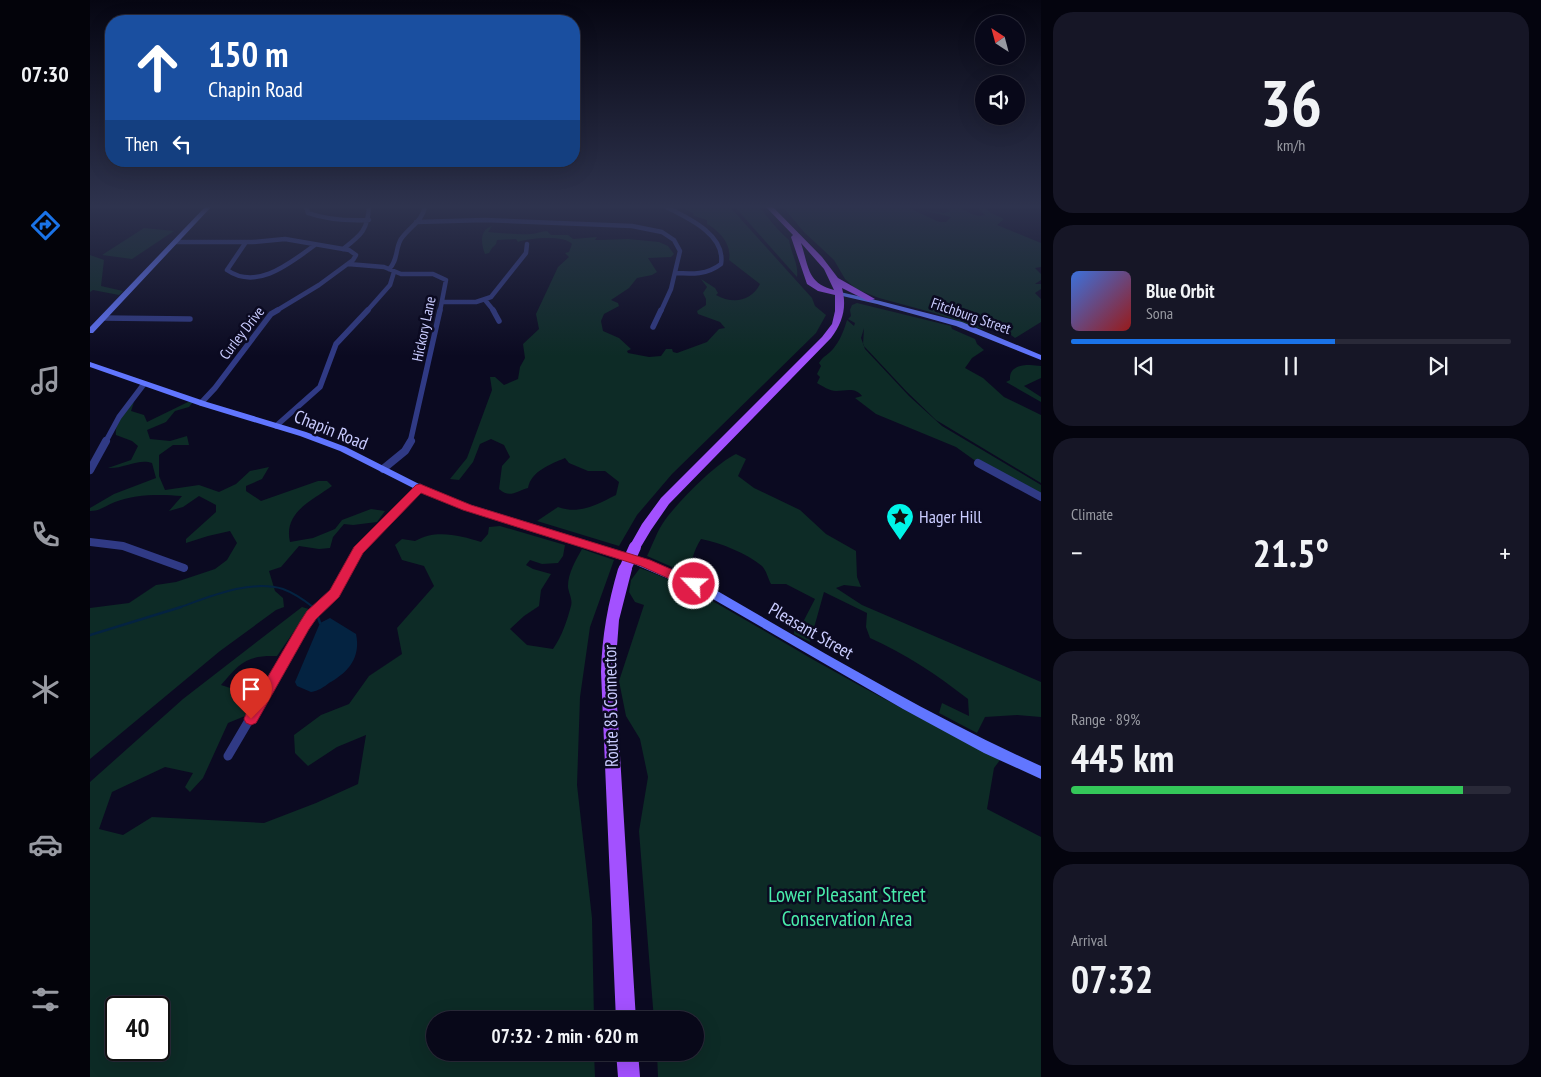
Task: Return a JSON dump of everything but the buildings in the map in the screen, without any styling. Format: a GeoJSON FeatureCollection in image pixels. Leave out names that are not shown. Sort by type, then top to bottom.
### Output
{"type":"FeatureCollection","features":[{"type":"Feature","properties":{"kind":"main road"},"geometry":{"type":"LineString","coordinates":[[802,256],[810,282],[818,288],[840,294]]}},
{"type":"Feature","properties":{"kind":"main road"},"geometry":{"type":"LineString","coordinates":[[817,256],[835,280],[871,300]]}},
{"type":"Feature","properties":{"kind":"main road","name":"Route 85 Connector"},"geometry":{"type":"LineString","coordinates":[[626,1011],[608,672],[611,625],[618,592],[634,547],[652,518],[672,494],[826,339],[836,323],[841,306],[840,294],[835,280]]}},
{"type":"Feature","properties":{"kind":"main road"},"geometry":{"type":"LineString","coordinates":[[841,306],[851,300],[871,300]]}},
{"type":"Feature","properties":{"kind":"main road"},"geometry":{"type":"LineString","coordinates":[[628,1061],[629,1077]]}},
{"type":"Feature","properties":{"kind":"street"},"geometry":{"type":"LineString","coordinates":[[90,331],[161,256]]}},
{"type":"Feature","properties":{"kind":"street"},"geometry":{"type":"LineString","coordinates":[[236,256],[226,270],[236,276],[252,278],[272,274],[298,256]]}},
{"type":"Feature","properties":{"kind":"street"},"geometry":{"type":"LineString","coordinates":[[348,264],[356,256]]}},
{"type":"Feature","properties":{"kind":"street"},"geometry":{"type":"LineString","coordinates":[[276,426],[320,387],[336,344],[386,292],[390,285],[391,270],[397,256]]}},
{"type":"Feature","properties":{"kind":"street"},"geometry":{"type":"LineString","coordinates":[[442,302],[484,300],[494,294],[524,256]]}},
{"type":"Feature","properties":{"kind":"street"},"geometry":{"type":"LineString","coordinates":[[653,327],[671,289],[679,256]]}},
{"type":"Feature","properties":{"kind":"street"},"geometry":{"type":"LineString","coordinates":[[675,273],[694,274],[710,272],[721,264],[722,256]]}},
{"type":"Feature","properties":{"kind":"street","name":"Hickory Lane"},"geometry":{"type":"LineString","coordinates":[[348,264],[432,274],[443,278],[446,283],[412,439],[406,450],[383,469]]}},
{"type":"Feature","properties":{"kind":"street","name":"Curley Drive"},"geometry":{"type":"LineString","coordinates":[[201,403],[271,314],[319,285],[348,264]]}},
{"type":"Feature","properties":{"kind":"street","name":"Fitchburg Street"},"geometry":{"type":"LineString","coordinates":[[840,294],[891,305],[968,327],[1041,358]]}},
{"type":"Feature","properties":{"kind":"street"},"geometry":{"type":"LineString","coordinates":[[484,300],[493,309],[499,322]]}},
{"type":"Feature","properties":{"kind":"street"},"geometry":{"type":"LineString","coordinates":[[103,318],[190,319]]}},
{"type":"Feature","properties":{"kind":"street","name":"Chapin Road"},"geometry":{"type":"LineString","coordinates":[[90,364],[144,384],[333,445],[420,488],[467,508],[557,535]]}},
{"type":"Feature","properties":{"kind":"street"},"geometry":{"type":"LineString","coordinates":[[90,470],[119,417],[144,384]]}},
{"type":"Feature","properties":{"kind":"street"},"geometry":{"type":"LineString","coordinates":[[978,464],[990,468],[1041,497]]}},
{"type":"Feature","properties":{"kind":"street"},"geometry":{"type":"LineString","coordinates":[[228,756],[311,615],[334,594],[358,550],[420,488]]}},
{"type":"Feature","properties":{"kind":"street","name":"Pleasant Street"},"geometry":{"type":"LineString","coordinates":[[557,535],[646,563],[710,592],[859,679],[989,749],[1041,773]]}},
{"type":"Feature","properties":{"kind":"street"},"geometry":{"type":"LineString","coordinates":[[90,542],[141,551],[184,568]]}},
{"type":"Feature","properties":{"kind":"green space"},"geometry":{"type":"Polygon","coordinates":[[[90,256],[94,256],[104,260],[101,286],[123,291],[119,295],[93,290],[90,292],[90,256]]]}},
{"type":"Feature","properties":{"kind":"green space"},"geometry":{"type":"Polygon","coordinates":[[[111,256],[136,256],[132,259],[111,256]]]}},
{"type":"Feature","properties":{"kind":"green space"},"geometry":{"type":"Polygon","coordinates":[[[568,256],[672,256],[648,258],[657,272],[637,278],[629,288],[611,300],[618,303],[619,306],[604,314],[601,321],[603,331],[619,338],[631,349],[627,351],[628,353],[649,357],[661,356],[666,349],[672,349],[673,352],[677,353],[707,342],[719,329],[725,328],[720,322],[698,314],[697,311],[706,305],[703,293],[707,287],[701,279],[715,288],[718,293],[716,295],[728,300],[741,300],[752,295],[760,284],[729,260],[729,256],[774,256],[812,298],[815,306],[826,315],[816,333],[672,474],[637,515],[619,546],[537,521],[558,507],[573,510],[581,509],[616,495],[619,482],[605,471],[588,471],[569,463],[565,458],[537,473],[528,488],[510,494],[506,493],[499,489],[502,466],[510,457],[504,445],[491,439],[480,444],[473,462],[459,480],[450,479],[467,458],[492,390],[490,377],[495,377],[504,385],[518,379],[520,367],[525,358],[523,344],[539,329],[536,314],[558,267],[568,256]]]}},
{"type":"Feature","properties":{"kind":"green space"},"geometry":{"type":"Polygon","coordinates":[[[779,256],[794,256],[797,277],[779,256]]]}},
{"type":"Feature","properties":{"kind":"green space"},"geometry":{"type":"Polygon","coordinates":[[[830,256],[1041,256],[1041,267],[1035,268],[1041,274],[1041,280],[1035,284],[1041,284],[1041,289],[1035,293],[1041,299],[1041,322],[1015,338],[1007,332],[986,327],[981,329],[934,313],[879,298],[856,289],[845,279],[830,256]]]}},
{"type":"Feature","properties":{"kind":"green space"},"geometry":{"type":"Polygon","coordinates":[[[857,303],[951,326],[952,329],[975,339],[977,344],[984,350],[972,358],[965,368],[983,378],[1004,397],[1041,415],[1041,483],[936,420],[864,346],[909,396],[942,426],[1041,485],[1041,501],[998,477],[956,447],[876,414],[855,398],[862,396],[856,391],[834,391],[817,383],[820,377],[817,374],[821,366],[819,363],[838,342],[847,320],[854,326],[855,323],[848,319],[851,316],[850,310],[852,305],[857,303]],[[864,328],[861,338],[863,344],[864,328]]]}},
{"type":"Feature","properties":{"kind":"green space"},"geometry":{"type":"Polygon","coordinates":[[[1030,365],[1041,366],[1041,378],[1024,386],[1041,397],[1041,402],[1006,382],[1010,380],[1013,370],[1030,365]]]}},
{"type":"Feature","properties":{"kind":"green space"},"geometry":{"type":"Polygon","coordinates":[[[134,402],[131,411],[144,415],[147,422],[188,402],[193,402],[189,407],[175,411],[166,422],[147,430],[150,439],[170,441],[187,436],[189,445],[173,445],[159,455],[159,476],[165,490],[199,485],[219,492],[236,484],[250,471],[269,467],[262,479],[246,486],[246,491],[261,501],[318,481],[327,481],[332,486],[301,508],[295,515],[289,532],[290,542],[313,538],[335,529],[342,520],[371,509],[385,511],[377,522],[353,525],[344,524],[333,537],[330,548],[319,549],[299,546],[281,567],[269,571],[275,591],[283,598],[284,607],[276,610],[220,651],[90,759],[90,608],[129,603],[156,585],[176,582],[215,569],[227,560],[237,543],[230,531],[186,543],[186,539],[216,512],[216,505],[199,496],[183,507],[169,511],[182,496],[156,495],[131,497],[90,511],[90,508],[114,494],[156,478],[152,463],[142,462],[108,468],[131,460],[138,446],[132,441],[116,435],[119,422],[134,402]]]}},
{"type":"Feature","properties":{"kind":"green space"},"geometry":{"type":"Polygon","coordinates":[[[736,454],[746,459],[738,476],[754,488],[800,510],[826,534],[856,551],[857,577],[861,587],[844,585],[836,588],[862,605],[1041,682],[1041,717],[1017,715],[985,717],[977,733],[939,713],[942,703],[969,716],[968,699],[921,666],[870,638],[866,627],[867,613],[824,592],[810,642],[794,634],[795,622],[802,624],[815,599],[786,584],[771,584],[762,566],[741,553],[717,543],[701,539],[686,573],[647,556],[657,533],[671,512],[708,474],[736,454]]]}},
{"type":"Feature","properties":{"kind":"green space"},"geometry":{"type":"Polygon","coordinates":[[[500,526],[565,545],[563,556],[558,563],[542,564],[530,560],[526,565],[551,574],[541,590],[539,606],[510,629],[527,645],[553,649],[556,644],[564,628],[571,606],[568,586],[569,576],[582,549],[614,560],[590,627],[580,697],[577,785],[592,918],[594,1011],[426,1011],[426,1061],[594,1061],[595,1077],[90,1077],[90,782],[183,699],[302,607],[312,610],[301,621],[277,656],[258,657],[244,662],[221,685],[243,692],[251,697],[245,716],[228,723],[203,778],[190,792],[185,787],[193,773],[165,767],[112,792],[99,829],[123,835],[152,817],[264,823],[358,784],[366,735],[337,747],[308,766],[295,753],[294,735],[321,715],[349,704],[369,676],[402,654],[397,628],[434,586],[424,566],[402,560],[395,545],[402,539],[415,541],[423,537],[439,534],[456,535],[481,542],[488,534],[489,527],[500,526]]]}},
{"type":"Feature","properties":{"kind":"green space","name":"Lower Pleasant Street Conservation Area"},"geometry":{"type":"Polygon","coordinates":[[[640,568],[685,587],[835,672],[1000,760],[994,768],[987,809],[1041,837],[1041,1077],[658,1077],[657,1061],[704,1061],[704,1011],[653,1011],[639,831],[648,777],[640,739],[626,716],[619,681],[644,605],[635,602],[629,592],[631,580],[640,568]]]}},
{"type":"Feature","properties":{"kind":"water"},"geometry":{"type":"Polygon","coordinates":[[[330,618],[356,634],[357,650],[348,669],[321,689],[311,692],[297,686],[295,682],[320,623],[330,618]]]}},
{"type":"Feature","properties":{"kind":"waterway"},"geometry":{"type":"LineString","coordinates":[[180,607],[229,591],[257,586],[283,589],[313,607]]}},
{"type":"Feature","properties":{"kind":"waterway"},"geometry":{"type":"LineString","coordinates":[[90,635],[180,607]]}},
{"type":"Feature","properties":{"kind":"waterway"},"geometry":{"type":"LineString","coordinates":[[318,617],[320,623]]}},
{"type":"Feature","properties":{"kind":"place","name":"Hager Hill"},"geometry":{"type":"Point","coordinates":[900,541]}},
{"type":"Feature","properties":{"kind":"route"},"geometry":{"type":"LineString","coordinates":[[251,719],[304,625],[322,603],[334,594],[358,550],[420,488],[467,508],[646,563],[694,584]]}}]}
